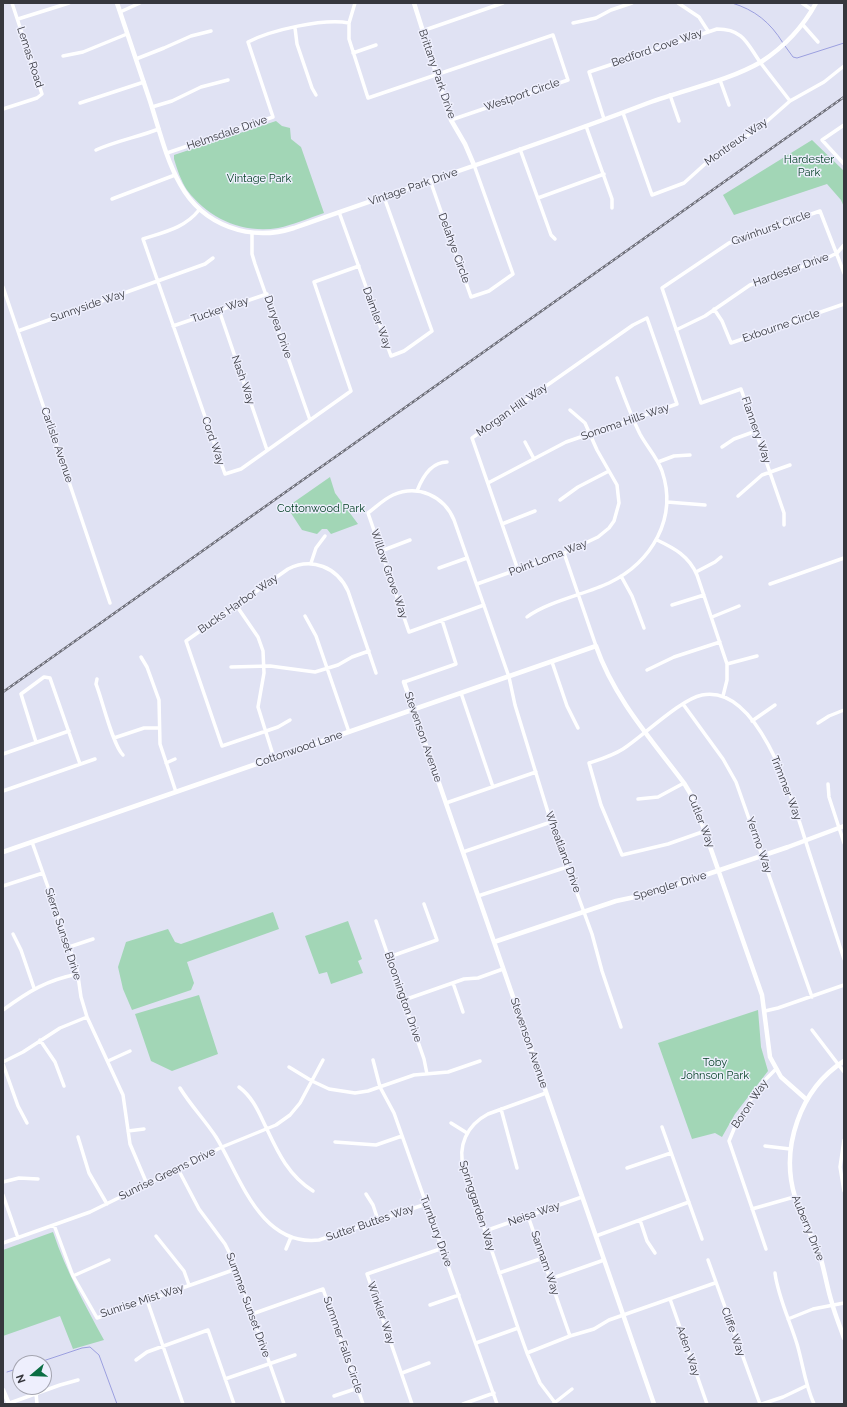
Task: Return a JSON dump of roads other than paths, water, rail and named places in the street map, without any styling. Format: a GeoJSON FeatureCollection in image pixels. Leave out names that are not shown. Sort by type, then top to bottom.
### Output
{"type":"FeatureCollection","features":[{"type":"Feature","properties":{"kind":"street","name":"Lemas Road"},"geometry":{"type":"LineString","coordinates":[[3,109],[37,98],[42,94],[12,3]]}},
{"type":"Feature","properties":{"kind":"street"},"geometry":{"type":"LineString","coordinates":[[18,19],[69,3]]}},
{"type":"Feature","properties":{"kind":"street","name":"Vintage Park Drive"},"geometry":{"type":"LineString","coordinates":[[117,3],[167,153],[175,175],[184,192],[199,210],[224,226],[252,233],[284,231],[623,113],[670,95],[720,80],[760,62],[780,48],[803,25],[816,3]]}},
{"type":"Feature","properties":{"kind":"street"},"geometry":{"type":"LineString","coordinates":[[120,12],[140,3]]}},
{"type":"Feature","properties":{"kind":"street"},"geometry":{"type":"LineString","coordinates":[[355,3],[349,23],[349,39],[368,98],[436,75]]}},
{"type":"Feature","properties":{"kind":"street","name":"Brittany Park Drive"},"geometry":{"type":"LineString","coordinates":[[414,3],[451,120],[465,144],[474,165]]}},
{"type":"Feature","properties":{"kind":"street"},"geometry":{"type":"LineString","coordinates":[[422,31],[503,3]]}},
{"type":"Feature","properties":{"kind":"street"},"geometry":{"type":"LineString","coordinates":[[573,23],[596,18],[611,10],[632,3]]}},
{"type":"Feature","properties":{"kind":"street"},"geometry":{"type":"LineString","coordinates":[[678,3],[699,17],[708,30]]}},
{"type":"Feature","properties":{"kind":"street"},"geometry":{"type":"LineString","coordinates":[[802,3],[812,10]]}},
{"type":"Feature","properties":{"kind":"street","name":"Helmsdale Drive"},"geometry":{"type":"LineString","coordinates":[[167,153],[273,117],[248,42],[264,35],[331,21],[349,23]]}},
{"type":"Feature","properties":{"kind":"street"},"geometry":{"type":"LineString","coordinates":[[803,25],[818,42]]}},
{"type":"Feature","properties":{"kind":"street"},"geometry":{"type":"LineString","coordinates":[[294,28],[297,44],[312,88],[316,95]]}},
{"type":"Feature","properties":{"kind":"street","name":"Bedford Cove Way"},"geometry":{"type":"LineString","coordinates":[[604,119],[589,72],[708,30],[726,30],[739,34],[750,44],[760,62],[790,101]]}},
{"type":"Feature","properties":{"kind":"street"},"geometry":{"type":"LineString","coordinates":[[136,59],[191,36],[211,31]]}},
{"type":"Feature","properties":{"kind":"street"},"geometry":{"type":"LineString","coordinates":[[63,56],[83,52],[127,34]]}},
{"type":"Feature","properties":{"kind":"street","name":"Westport Circle"},"geometry":{"type":"LineString","coordinates":[[436,75],[553,35],[568,80],[451,120]]}},
{"type":"Feature","properties":{"kind":"street"},"geometry":{"type":"LineString","coordinates":[[353,53],[376,45]]}},
{"type":"Feature","properties":{"kind":"street"},"geometry":{"type":"LineString","coordinates":[[790,101],[824,82],[844,66]]}},
{"type":"Feature","properties":{"kind":"street"},"geometry":{"type":"LineString","coordinates":[[152,107],[172,101],[201,87],[228,80]]}},
{"type":"Feature","properties":{"kind":"street"},"geometry":{"type":"LineString","coordinates":[[720,80],[729,105]]}},
{"type":"Feature","properties":{"kind":"street"},"geometry":{"type":"LineString","coordinates":[[80,103],[144,82]]}},
{"type":"Feature","properties":{"kind":"street"},"geometry":{"type":"LineString","coordinates":[[670,95],[680,121]]}},
{"type":"Feature","properties":{"kind":"street","name":"Montreux Way"},"geometry":{"type":"LineString","coordinates":[[623,113],[652,195],[675,187],[688,180],[715,155],[757,130],[790,101]]}},
{"type":"Feature","properties":{"kind":"street"},"geometry":{"type":"LineString","coordinates":[[844,125],[822,140],[844,164]]}},
{"type":"Feature","properties":{"kind":"street"},"geometry":{"type":"LineString","coordinates":[[586,126],[612,199],[612,208]]}},
{"type":"Feature","properties":{"kind":"street"},"geometry":{"type":"LineString","coordinates":[[96,150],[111,144],[143,136],[159,129]]}},
{"type":"Feature","properties":{"kind":"street"},"geometry":{"type":"LineString","coordinates":[[520,149],[551,235],[555,239]]}},
{"type":"Feature","properties":{"kind":"street","name":"Delahye Circle"},"geometry":{"type":"LineString","coordinates":[[430,180],[471,297],[480,295],[513,274],[474,165]]}},
{"type":"Feature","properties":{"kind":"street"},"geometry":{"type":"LineString","coordinates":[[538,198],[604,174]]}},
{"type":"Feature","properties":{"kind":"street"},"geometry":{"type":"LineString","coordinates":[[112,198],[175,175]]}},
{"type":"Feature","properties":{"kind":"street","name":"Daimler Way"},"geometry":{"type":"LineString","coordinates":[[339,212],[391,356],[404,351],[432,331],[384,197]]}},
{"type":"Feature","properties":{"kind":"street","name":"Cord Way"},"geometry":{"type":"LineString","coordinates":[[199,210],[193,218],[186,223],[143,239],[225,474],[241,469],[351,391],[314,282],[359,266]]}},
{"type":"Feature","properties":{"kind":"street","name":"Gwinhurst Circle"},"geometry":{"type":"LineString","coordinates":[[676,330],[662,288],[729,243],[820,211],[837,253]]}},
{"type":"Feature","properties":{"kind":"street","name":"Duryea Drive"},"geometry":{"type":"LineString","coordinates":[[252,233],[253,258],[267,294],[310,420]]}},
{"type":"Feature","properties":{"kind":"street","name":"Hardester Drive"},"geometry":{"type":"LineString","coordinates":[[676,330],[696,321],[750,285],[837,253],[844,245]]}},
{"type":"Feature","properties":{"kind":"street"},"geometry":{"type":"LineString","coordinates":[[837,253],[844,273]]}},
{"type":"Feature","properties":{"kind":"street","name":"Sunnyside Way"},"geometry":{"type":"LineString","coordinates":[[18,331],[205,264],[213,258]]}},
{"type":"Feature","properties":{"kind":"street","name":"Carlisle Avenue"},"geometry":{"type":"LineString","coordinates":[[3,287],[110,603]]}},
{"type":"Feature","properties":{"kind":"street","name":"Tucker Way"},"geometry":{"type":"LineString","coordinates":[[173,326],[267,294]]}},
{"type":"Feature","properties":{"kind":"street","name":"Exbourne Circle"},"geometry":{"type":"LineString","coordinates":[[714,309],[724,325],[731,343],[844,304]]}},
{"type":"Feature","properties":{"kind":"street","name":"Nash Way"},"geometry":{"type":"LineString","coordinates":[[219,310],[268,450]]}},
{"type":"Feature","properties":{"kind":"street","name":"Sonoma Hills Way"},"geometry":{"type":"LineString","coordinates":[[488,483],[566,442],[677,404],[647,318]]}},
{"type":"Feature","properties":{"kind":"street","name":"Morgan Hill Way"},"geometry":{"type":"LineString","coordinates":[[518,570],[472,438],[633,325],[647,318]]}},
{"type":"Feature","properties":{"kind":"street","name":"Flannery Way"},"geometry":{"type":"LineString","coordinates":[[676,330],[701,403],[741,389],[784,513],[784,525]]}},
{"type":"Feature","properties":{"kind":"street"},"geometry":{"type":"LineString","coordinates":[[528,617],[539,609],[578,596],[621,576],[645,558],[657,540],[665,518],[667,502],[664,480],[658,462],[641,435],[616,378]]}},
{"type":"Feature","properties":{"kind":"street","name":"Point Loma Way"},"geometry":{"type":"LineString","coordinates":[[477,584],[564,553],[598,537],[609,528],[614,521],[619,508],[619,494],[615,481],[583,421],[570,410]]}},
{"type":"Feature","properties":{"kind":"street"},"geometry":{"type":"LineString","coordinates":[[722,447],[734,439],[756,431]]}},
{"type":"Feature","properties":{"kind":"street"},"geometry":{"type":"LineString","coordinates":[[525,442],[534,459]]}},
{"type":"Feature","properties":{"kind":"street"},"geometry":{"type":"LineString","coordinates":[[658,462],[674,456],[690,455]]}},
{"type":"Feature","properties":{"kind":"street"},"geometry":{"type":"LineString","coordinates":[[417,491],[423,478],[429,471],[438,464],[447,462]]}},
{"type":"Feature","properties":{"kind":"street"},"geometry":{"type":"LineString","coordinates":[[738,496],[759,478],[770,471],[790,465]]}},
{"type":"Feature","properties":{"kind":"street"},"geometry":{"type":"LineString","coordinates":[[560,500],[582,485],[609,471]]}},
{"type":"Feature","properties":{"kind":"street","name":"Willow Grove Way"},"geometry":{"type":"LineString","coordinates":[[484,605],[409,632],[368,513],[395,494],[417,491],[434,496],[448,508],[468,558],[509,677]]}},
{"type":"Feature","properties":{"kind":"street"},"geometry":{"type":"LineString","coordinates":[[667,502],[705,505]]}},
{"type":"Feature","properties":{"kind":"street"},"geometry":{"type":"LineString","coordinates":[[502,524],[534,511]]}},
{"type":"Feature","properties":{"kind":"street"},"geometry":{"type":"LineString","coordinates":[[311,563],[316,548],[325,536]]}},
{"type":"Feature","properties":{"kind":"street"},"geometry":{"type":"LineString","coordinates":[[381,551],[410,540]]}},
{"type":"Feature","properties":{"kind":"street"},"geometry":{"type":"LineString","coordinates":[[657,540],[682,554],[696,572],[727,664],[727,680],[723,696]]}},
{"type":"Feature","properties":{"kind":"street","name":"Cutler Way"},"geometry":{"type":"LineString","coordinates":[[564,553],[596,646],[615,691],[684,782],[693,798],[758,983],[765,1010],[768,1048],[776,1069],[788,1083],[807,1100]]}},
{"type":"Feature","properties":{"kind":"street"},"geometry":{"type":"LineString","coordinates":[[696,572],[715,562],[721,557]]}},
{"type":"Feature","properties":{"kind":"street"},"geometry":{"type":"LineString","coordinates":[[439,568],[468,558]]}},
{"type":"Feature","properties":{"kind":"street"},"geometry":{"type":"LineString","coordinates":[[770,584],[844,558]]}},
{"type":"Feature","properties":{"kind":"street","name":"Bucks Harbor Way"},"geometry":{"type":"LineString","coordinates":[[265,732],[222,746],[186,641],[288,568],[300,564],[311,563],[328,568],[344,583],[376,673]]}},
{"type":"Feature","properties":{"kind":"street"},"geometry":{"type":"LineString","coordinates":[[621,576],[632,596],[644,628]]}},
{"type":"Feature","properties":{"kind":"street"},"geometry":{"type":"LineString","coordinates":[[672,605],[704,595]]}},
{"type":"Feature","properties":{"kind":"street"},"geometry":{"type":"LineString","coordinates":[[236,605],[260,641],[263,651],[265,666],[258,703],[265,732],[274,758]]}},
{"type":"Feature","properties":{"kind":"street"},"geometry":{"type":"LineString","coordinates":[[712,617],[739,606]]}},
{"type":"Feature","properties":{"kind":"street"},"geometry":{"type":"LineString","coordinates":[[305,616],[314,632],[349,732]]}},
{"type":"Feature","properties":{"kind":"street"},"geometry":{"type":"LineString","coordinates":[[404,682],[456,664],[442,620]]}},
{"type":"Feature","properties":{"kind":"street"},"geometry":{"type":"LineString","coordinates":[[647,670],[674,657],[720,642]]}},
{"type":"Feature","properties":{"kind":"street","name":"Cottonwood Lane"},"geometry":{"type":"LineString","coordinates":[[3,852],[596,646]]}},
{"type":"Feature","properties":{"kind":"street"},"geometry":{"type":"LineString","coordinates":[[231,667],[265,666],[310,673],[327,669],[368,651]]}},
{"type":"Feature","properties":{"kind":"street"},"geometry":{"type":"LineString","coordinates":[[727,664],[757,656]]}},
{"type":"Feature","properties":{"kind":"street"},"geometry":{"type":"LineString","coordinates":[[141,657],[147,667],[159,700],[160,744],[176,792]]}},
{"type":"Feature","properties":{"kind":"street"},"geometry":{"type":"LineString","coordinates":[[552,662],[567,706],[578,728]]}},
{"type":"Feature","properties":{"kind":"street"},"geometry":{"type":"LineString","coordinates":[[36,742],[21,696],[44,677],[50,678],[80,764]]}},
{"type":"Feature","properties":{"kind":"street","name":"Wheatland Drive"},"geometry":{"type":"LineString","coordinates":[[509,677],[515,705],[551,822],[584,911],[622,1027]]}},
{"type":"Feature","properties":{"kind":"street"},"geometry":{"type":"LineString","coordinates":[[97,679],[96,684],[114,738],[120,752],[123,755]]}},
{"type":"Feature","properties":{"kind":"street","name":"Stevenson Avenue"},"geometry":{"type":"LineString","coordinates":[[404,682],[654,1404]]}},
{"type":"Feature","properties":{"kind":"street"},"geometry":{"type":"LineString","coordinates":[[461,693],[493,787]]}},
{"type":"Feature","properties":{"kind":"street","name":"Trimmer Way"},"geometry":{"type":"LineString","coordinates":[[705,831],[668,844],[622,855],[603,811],[589,763],[616,753],[683,704],[694,697],[703,694],[723,696],[736,703],[752,721],[776,760],[805,840],[844,958]]}},
{"type":"Feature","properties":{"kind":"street","name":"Yermo Way"},"geometry":{"type":"LineString","coordinates":[[683,704],[723,759],[733,776],[763,856],[812,997]]}},
{"type":"Feature","properties":{"kind":"street"},"geometry":{"type":"LineString","coordinates":[[752,721],[775,705]]}},
{"type":"Feature","properties":{"kind":"street"},"geometry":{"type":"LineString","coordinates":[[818,723],[829,716],[844,710]]}},
{"type":"Feature","properties":{"kind":"street"},"geometry":{"type":"LineString","coordinates":[[265,732],[290,720]]}},
{"type":"Feature","properties":{"kind":"street"},"geometry":{"type":"LineString","coordinates":[[114,738],[144,728],[159,728]]}},
{"type":"Feature","properties":{"kind":"street"},"geometry":{"type":"LineString","coordinates":[[3,753],[69,731]]}},
{"type":"Feature","properties":{"kind":"street"},"geometry":{"type":"LineString","coordinates":[[3,790],[95,759]]}},
{"type":"Feature","properties":{"kind":"street"},"geometry":{"type":"LineString","coordinates":[[166,763],[175,759]]}},
{"type":"Feature","properties":{"kind":"street"},"geometry":{"type":"LineString","coordinates":[[446,803],[536,772]]}},
{"type":"Feature","properties":{"kind":"street"},"geometry":{"type":"LineString","coordinates":[[638,799],[658,797],[684,782]]}},
{"type":"Feature","properties":{"kind":"street"},"geometry":{"type":"LineString","coordinates":[[828,784],[828,798],[842,827],[844,843]]}},
{"type":"Feature","properties":{"kind":"street"},"geometry":{"type":"LineString","coordinates":[[463,852],[551,822]]}},
{"type":"Feature","properties":{"kind":"street","name":"Spengler Drive"},"geometry":{"type":"LineString","coordinates":[[494,942],[616,901],[644,896],[763,856],[842,827]]}},
{"type":"Feature","properties":{"kind":"street","name":"Sierra Sunset Drive"},"geometry":{"type":"LineString","coordinates":[[32,842],[78,974],[87,1017],[123,1095],[128,1131],[135,1159],[147,1184]]}},
{"type":"Feature","properties":{"kind":"street"},"geometry":{"type":"LineString","coordinates":[[478,896],[567,867]]}},
{"type":"Feature","properties":{"kind":"street"},"geometry":{"type":"LineString","coordinates":[[3,886],[43,872]]}},
{"type":"Feature","properties":{"kind":"street"},"geometry":{"type":"LineString","coordinates":[[389,957],[437,940],[424,904]]}},
{"type":"Feature","properties":{"kind":"street","name":"Bloomington Drive"},"geometry":{"type":"LineString","coordinates":[[376,921],[424,1059],[427,1074]]}},
{"type":"Feature","properties":{"kind":"street"},"geometry":{"type":"LineString","coordinates":[[13,934],[21,950],[34,988]]}},
{"type":"Feature","properties":{"kind":"street"},"geometry":{"type":"LineString","coordinates":[[69,947],[93,939]]}},
{"type":"Feature","properties":{"kind":"street"},"geometry":{"type":"LineString","coordinates":[[404,1000],[464,979],[478,978],[503,969]]}},
{"type":"Feature","properties":{"kind":"street"},"geometry":{"type":"LineString","coordinates":[[3,1010],[34,988],[52,981],[78,974]]}},
{"type":"Feature","properties":{"kind":"street"},"geometry":{"type":"LineString","coordinates":[[453,983],[463,1012]]}},
{"type":"Feature","properties":{"kind":"street"},"geometry":{"type":"LineString","coordinates":[[765,1010],[778,1008],[844,986]]}},
{"type":"Feature","properties":{"kind":"street"},"geometry":{"type":"LineString","coordinates":[[27,1123],[18,1106],[3,1063],[60,1028],[87,1017]]}},
{"type":"Feature","properties":{"kind":"street"},"geometry":{"type":"LineString","coordinates":[[812,1030],[844,1072]]}},
{"type":"Feature","properties":{"kind":"street"},"geometry":{"type":"LineString","coordinates":[[40,1040],[55,1062],[64,1086]]}},
{"type":"Feature","properties":{"kind":"street"},"geometry":{"type":"LineString","coordinates":[[108,1061],[130,1051]]}},
{"type":"Feature","properties":{"kind":"street","name":"Sunrise Greens Drive"},"geometry":{"type":"LineString","coordinates":[[3,1243],[107,1204],[222,1147],[281,1122],[293,1112],[303,1099],[323,1060]]}},
{"type":"Feature","properties":{"kind":"street","name":"Turnbury Drive"},"geometry":{"type":"LineString","coordinates":[[373,1060],[380,1087],[394,1113],[497,1404]]}},
{"type":"Feature","properties":{"kind":"street"},"geometry":{"type":"LineString","coordinates":[[289,1067],[312,1081],[346,1093],[364,1092],[414,1075],[454,1070],[480,1061]]}},
{"type":"Feature","properties":{"kind":"street","name":"Auberry Drive"},"geometry":{"type":"LineString","coordinates":[[844,1061],[818,1084],[807,1100],[797,1121],[790,1149],[790,1171],[794,1197],[821,1258],[832,1306],[844,1338]]}},
{"type":"Feature","properties":{"kind":"street","name":"Boron Way"},"geometry":{"type":"LineString","coordinates":[[766,1249],[729,1141],[739,1117],[763,1082],[776,1069]]}},
{"type":"Feature","properties":{"kind":"street"},"geometry":{"type":"LineString","coordinates":[[238,1087],[253,1102],[286,1166],[296,1178],[313,1191]]}},
{"type":"Feature","properties":{"kind":"street","name":"Sutter Buttes Way"},"geometry":{"type":"LineString","coordinates":[[180,1088],[222,1147],[242,1187],[252,1203],[274,1227],[290,1237],[305,1241],[319,1240],[426,1204]]}},
{"type":"Feature","properties":{"kind":"street","name":"Springgarden Way"},"geometry":{"type":"LineString","coordinates":[[546,1093],[501,1109],[480,1119],[467,1133],[461,1151],[462,1165],[527,1353],[540,1383],[554,1403]]}},
{"type":"Feature","properties":{"kind":"street"},"geometry":{"type":"LineString","coordinates":[[501,1109],[517,1168]]}},
{"type":"Feature","properties":{"kind":"street"},"geometry":{"type":"LineString","coordinates":[[451,1123],[467,1133]]}},
{"type":"Feature","properties":{"kind":"street"},"geometry":{"type":"LineString","coordinates":[[662,1127],[702,1239]]}},
{"type":"Feature","properties":{"kind":"street"},"geometry":{"type":"LineString","coordinates":[[128,1131],[144,1129]]}},
{"type":"Feature","properties":{"kind":"street"},"geometry":{"type":"LineString","coordinates":[[335,1142],[376,1144],[402,1136]]}},
{"type":"Feature","properties":{"kind":"street"},"geometry":{"type":"LineString","coordinates":[[78,1137],[89,1173],[107,1204]]}},
{"type":"Feature","properties":{"kind":"street"},"geometry":{"type":"LineString","coordinates":[[844,1140],[840,1168],[844,1191]]}},
{"type":"Feature","properties":{"kind":"street"},"geometry":{"type":"LineString","coordinates":[[765,1146],[790,1149]]}},
{"type":"Feature","properties":{"kind":"street"},"geometry":{"type":"LineString","coordinates":[[627,1168],[671,1153]]}},
{"type":"Feature","properties":{"kind":"street","name":"Summer Sunset Drive"},"geometry":{"type":"LineString","coordinates":[[178,1169],[199,1209],[225,1244],[236,1269],[284,1404]]}},
{"type":"Feature","properties":{"kind":"street"},"geometry":{"type":"LineString","coordinates":[[3,1182],[19,1178],[38,1179]]}},
{"type":"Feature","properties":{"kind":"street"},"geometry":{"type":"LineString","coordinates":[[366,1194],[374,1205],[378,1220]]}},
{"type":"Feature","properties":{"kind":"street"},"geometry":{"type":"LineString","coordinates":[[3,1195],[18,1238]]}},
{"type":"Feature","properties":{"kind":"street","name":"Neisa Way"},"geometry":{"type":"LineString","coordinates":[[485,1231],[582,1197]]}},
{"type":"Feature","properties":{"kind":"street"},"geometry":{"type":"LineString","coordinates":[[752,1209],[794,1197]]}},
{"type":"Feature","properties":{"kind":"street"},"geometry":{"type":"LineString","coordinates":[[596,1236],[689,1202]]}},
{"type":"Feature","properties":{"kind":"street","name":"Sannam Way"},"geometry":{"type":"LineString","coordinates":[[528,1216],[570,1336]]}},
{"type":"Feature","properties":{"kind":"street"},"geometry":{"type":"LineString","coordinates":[[640,1220],[647,1241],[655,1253]]}},
{"type":"Feature","properties":{"kind":"street","name":"Sunrise Mist Way"},"geometry":{"type":"LineString","coordinates":[[54,1225],[73,1276],[97,1318],[236,1269]]}},
{"type":"Feature","properties":{"kind":"street"},"geometry":{"type":"LineString","coordinates":[[156,1236],[182,1268],[190,1285]]}},
{"type":"Feature","properties":{"kind":"street"},"geometry":{"type":"LineString","coordinates":[[286,1249],[290,1237]]}},
{"type":"Feature","properties":{"kind":"street","name":"Winkler Way"},"geometry":{"type":"LineString","coordinates":[[412,1404],[367,1274],[443,1248]]}},
{"type":"Feature","properties":{"kind":"street"},"geometry":{"type":"LineString","coordinates":[[499,1273],[543,1258]]}},
{"type":"Feature","properties":{"kind":"street"},"geometry":{"type":"LineString","coordinates":[[73,1276],[109,1260]]}},
{"type":"Feature","properties":{"kind":"street"},"geometry":{"type":"LineString","coordinates":[[550,1279],[604,1260]]}},
{"type":"Feature","properties":{"kind":"street","name":"Cliffe Way"},"geometry":{"type":"LineString","coordinates":[[708,1260],[715,1283],[761,1404]]}},
{"type":"Feature","properties":{"kind":"street"},"geometry":{"type":"LineString","coordinates":[[775,1273],[778,1289],[797,1346],[806,1386],[814,1404]]}},
{"type":"Feature","properties":{"kind":"street"},"geometry":{"type":"LineString","coordinates":[[527,1353],[570,1336],[594,1329],[609,1320],[715,1283]]}},
{"type":"Feature","properties":{"kind":"street","name":"Summer Falls Circle"},"geometry":{"type":"LineString","coordinates":[[252,1314],[323,1289],[363,1404]]}},
{"type":"Feature","properties":{"kind":"street"},"geometry":{"type":"LineString","coordinates":[[430,1306],[459,1295]]}},
{"type":"Feature","properties":{"kind":"street","name":"Aden Way"},"geometry":{"type":"LineString","coordinates":[[670,1299],[707,1404]]}},
{"type":"Feature","properties":{"kind":"street"},"geometry":{"type":"LineString","coordinates":[[147,1300],[183,1404]]}},
{"type":"Feature","properties":{"kind":"street"},"geometry":{"type":"LineString","coordinates":[[788,1319],[813,1309],[844,1303]]}},
{"type":"Feature","properties":{"kind":"street"},"geometry":{"type":"LineString","coordinates":[[476,1343],[518,1328]]}},
{"type":"Feature","properties":{"kind":"street"},"geometry":{"type":"LineString","coordinates":[[136,1360],[143,1354],[208,1330],[234,1404]]}},
{"type":"Feature","properties":{"kind":"street"},"geometry":{"type":"LineString","coordinates":[[225,1379],[295,1355]]}},
{"type":"Feature","properties":{"kind":"street"},"geometry":{"type":"LineString","coordinates":[[402,1373],[429,1363]]}},
{"type":"Feature","properties":{"kind":"street"},"geometry":{"type":"LineString","coordinates":[[52,1388],[78,1380]]}},
{"type":"Feature","properties":{"kind":"street"},"geometry":{"type":"LineString","coordinates":[[761,1404],[783,1397],[806,1386]]}},
{"type":"Feature","properties":{"kind":"street"},"geometry":{"type":"LineString","coordinates":[[334,1396],[358,1388]]}},
{"type":"Feature","properties":{"kind":"street"},"geometry":{"type":"LineString","coordinates":[[554,1403],[572,1389]]}},
{"type":"Feature","properties":{"kind":"street"},"geometry":{"type":"LineString","coordinates":[[3,1390],[8,1404],[31,1395]]}},
{"type":"Feature","properties":{"kind":"street"},"geometry":{"type":"LineString","coordinates":[[463,1404],[494,1393]]}},
{"type":"Feature","properties":{"kind":"waterway"},"geometry":{"type":"LineString","coordinates":[[732,3],[755,13],[773,29],[783,43]]}},
{"type":"Feature","properties":{"kind":"waterway"},"geometry":{"type":"LineString","coordinates":[[785,46],[793,57],[797,58],[844,43]]}},
{"type":"Feature","properties":{"kind":"waterway"},"geometry":{"type":"LineString","coordinates":[[52,1358],[82,1348],[90,1347],[99,1355],[117,1404]]}},
{"type":"Feature","properties":{"kind":"waterway"},"geometry":{"type":"LineString","coordinates":[[7,1372],[12,1370]]}},
{"type":"Feature","properties":{"kind":"railway"},"geometry":{"type":"LineString","coordinates":[[3,692],[844,97]]}},
{"type":"Feature","properties":{"kind":"park label","name":"Hardester Park"},"geometry":{"type":"Point","coordinates":[809,166]}},
{"type":"Feature","properties":{"kind":"park label","name":"Vintage Park"},"geometry":{"type":"Point","coordinates":[259,179]}},
{"type":"Feature","properties":{"kind":"park label","name":"Cottonwood Park"},"geometry":{"type":"Point","coordinates":[321,509]}},
{"type":"Feature","properties":{"kind":"park label","name":"Toby Johnson Park"},"geometry":{"type":"Point","coordinates":[715,1069]}}]}
